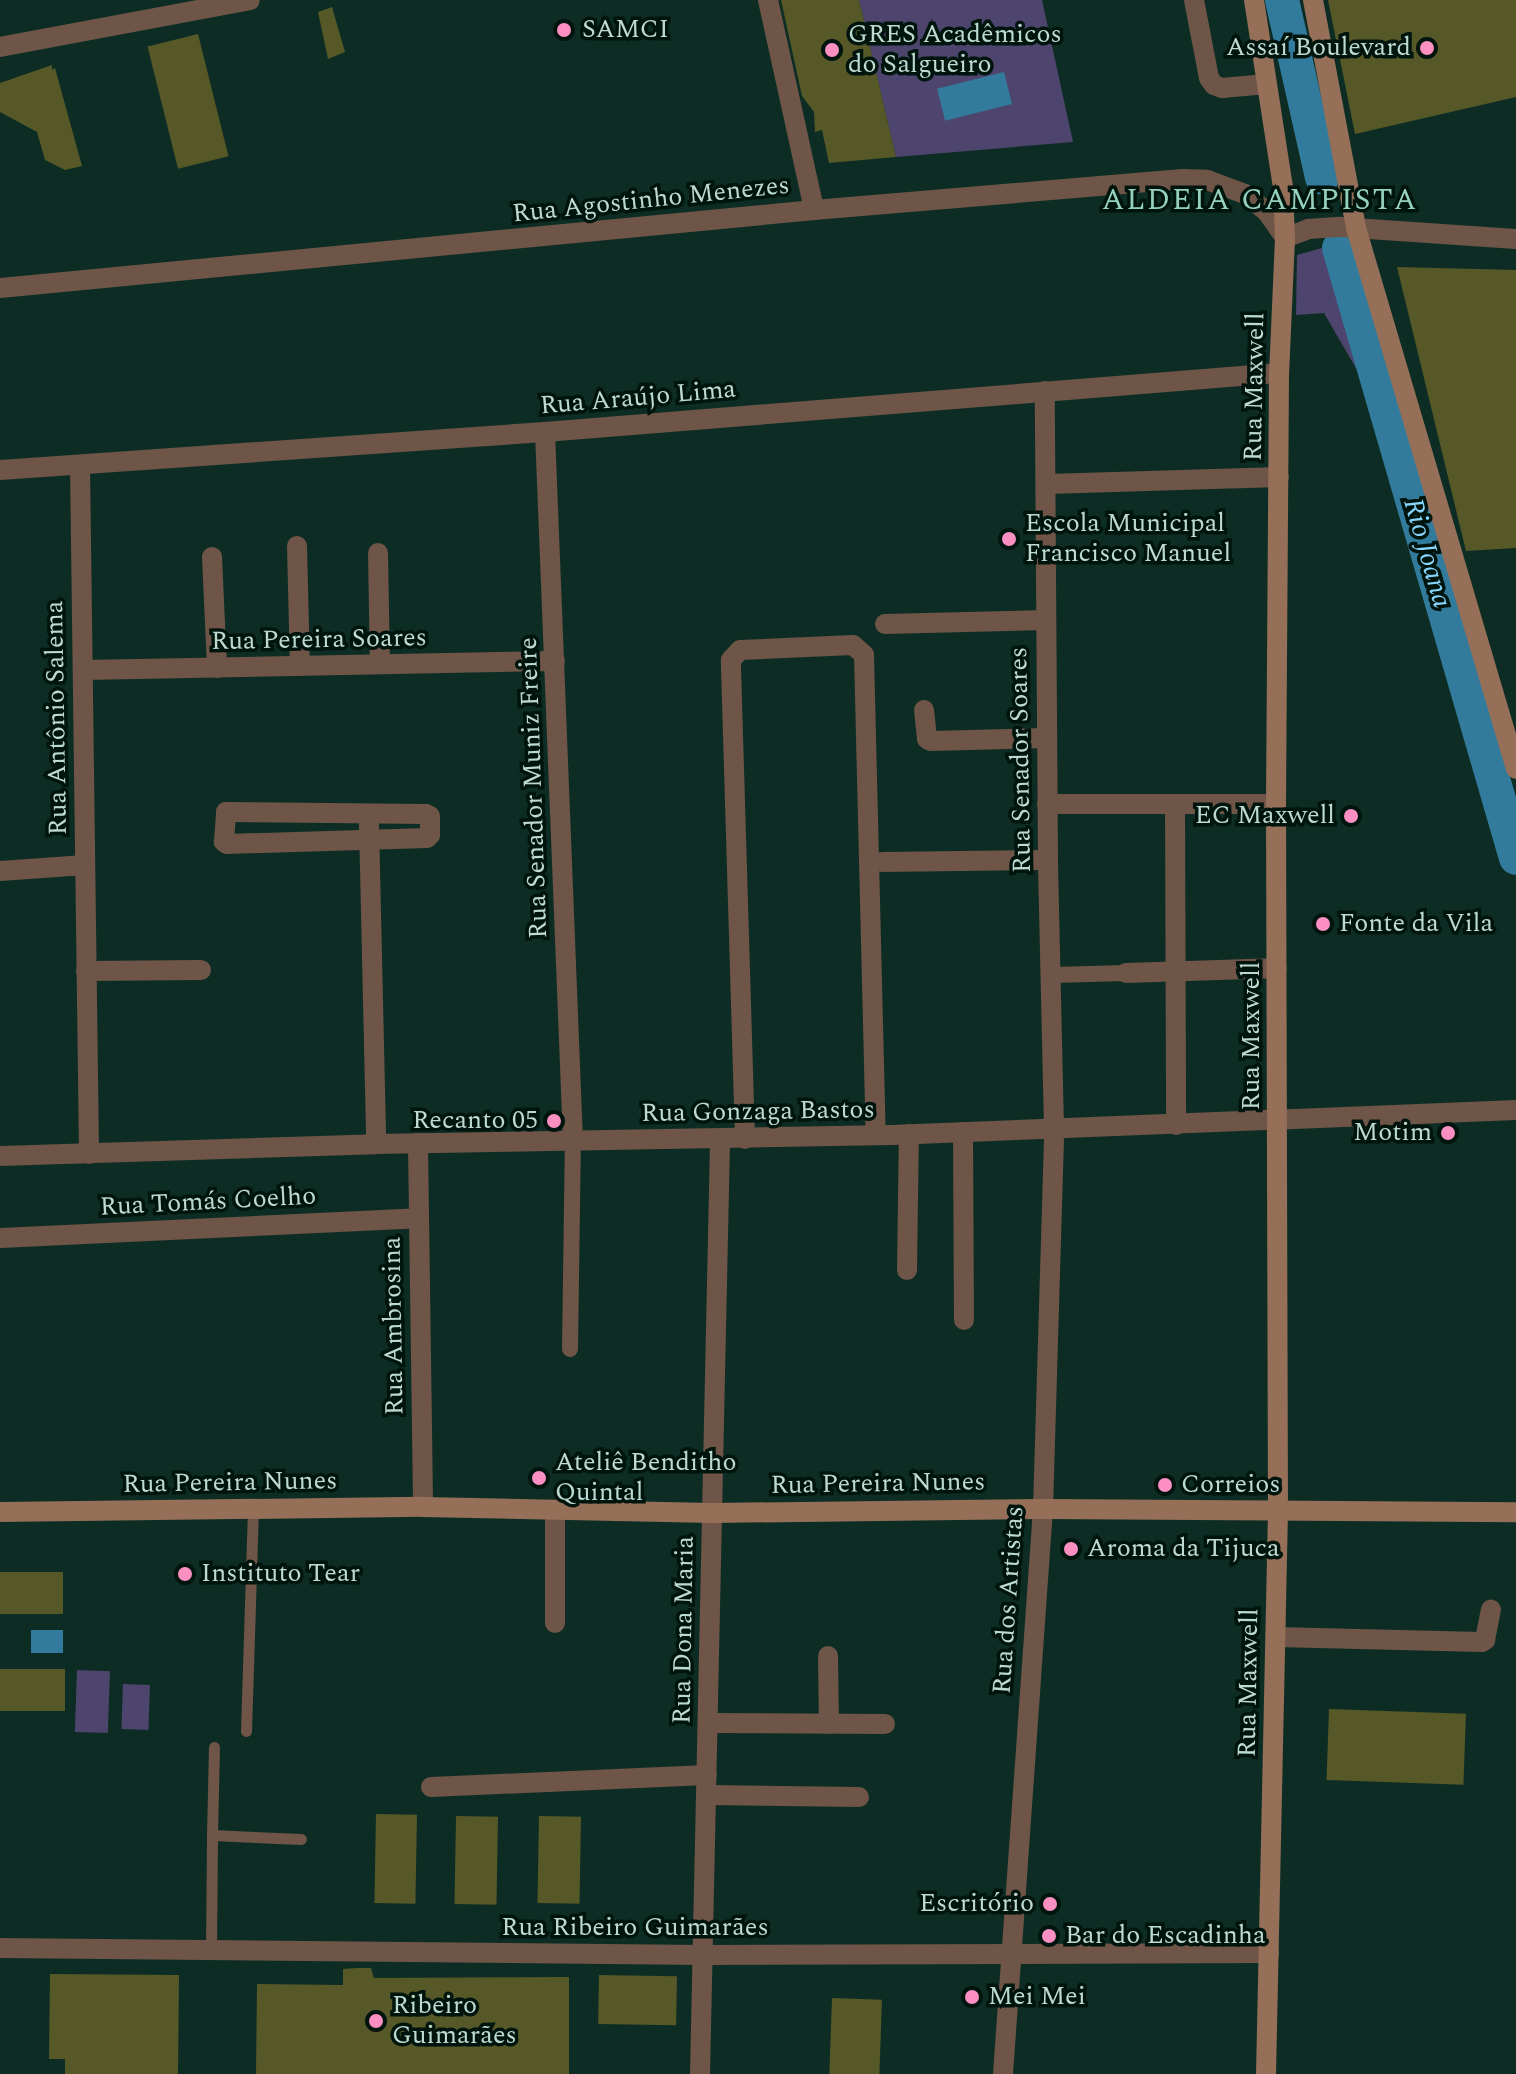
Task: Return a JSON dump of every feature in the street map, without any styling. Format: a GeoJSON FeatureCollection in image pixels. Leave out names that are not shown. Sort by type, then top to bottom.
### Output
{"type":"FeatureCollection","features":[{"type":"Feature","properties":{"kind":"main road","name":"Rua Maxwell"},"geometry":{"type":"LineString","coordinates":[[1254,0],[1283,187],[1285,238],[1279,373],[1276,804],[1278,1511],[1266,2074]]}},
{"type":"Feature","properties":{"kind":"main road"},"geometry":{"type":"LineString","coordinates":[[1313,0],[1356,228],[1516,769]]}},
{"type":"Feature","properties":{"kind":"main road","name":"Rua Pereira Nunes"},"geometry":{"type":"LineString","coordinates":[[0,1512],[423,1507],[712,1513],[1043,1509],[1516,1512]]}},
{"type":"Feature","properties":{"kind":"street"},"geometry":{"type":"LineString","coordinates":[[0,47],[206,4],[250,0]]}},
{"type":"Feature","properties":{"kind":"street"},"geometry":{"type":"LineString","coordinates":[[768,0],[814,210]]}},
{"type":"Feature","properties":{"kind":"street"},"geometry":{"type":"LineString","coordinates":[[1194,0],[1209,78],[1214,85],[1222,88],[1267,84]]}},
{"type":"Feature","properties":{"kind":"street","name":"Rua Agostinho Menezes"},"geometry":{"type":"LineString","coordinates":[[0,288],[814,210],[1183,179],[1207,180],[1245,194],[1267,212],[1285,238]]}},
{"type":"Feature","properties":{"kind":"street"},"geometry":{"type":"LineString","coordinates":[[1285,238],[1308,229],[1356,228],[1516,239]]}},
{"type":"Feature","properties":{"kind":"street","name":"Rua Araújo Lima"},"geometry":{"type":"LineString","coordinates":[[0,470],[545,432],[1279,373]]}},
{"type":"Feature","properties":{"kind":"street","name":"Rua Senador Soares"},"geometry":{"type":"LineString","coordinates":[[1045,391],[1047,804],[1054,1129]]}},
{"type":"Feature","properties":{"kind":"street","name":"Rua Senador Muniz Freire"},"geometry":{"type":"LineString","coordinates":[[545,432],[573,1141]]}},
{"type":"Feature","properties":{"kind":"street","name":"Rua Antônio Salema"},"geometry":{"type":"LineString","coordinates":[[80,465],[89,1154]]}},
{"type":"Feature","properties":{"kind":"street"},"geometry":{"type":"LineString","coordinates":[[1047,484],[1279,477]]}},
{"type":"Feature","properties":{"kind":"street"},"geometry":{"type":"LineString","coordinates":[[297,546],[300,666]]}},
{"type":"Feature","properties":{"kind":"street"},"geometry":{"type":"LineString","coordinates":[[378,553],[380,664]]}},
{"type":"Feature","properties":{"kind":"street"},"geometry":{"type":"LineString","coordinates":[[212,557],[217,668]]}},
{"type":"Feature","properties":{"kind":"street"},"geometry":{"type":"LineString","coordinates":[[885,624],[1046,620]]}},
{"type":"Feature","properties":{"kind":"street"},"geometry":{"type":"LineString","coordinates":[[745,1139],[731,660],[740,650],[853,645],[864,655],[876,1134]]}},
{"type":"Feature","properties":{"kind":"street","name":"Rua Pereira Soares"},"geometry":{"type":"LineString","coordinates":[[84,670],[555,661]]}},
{"type":"Feature","properties":{"kind":"street"},"geometry":{"type":"LineString","coordinates":[[924,710],[927,739],[931,741],[1047,738]]}},
{"type":"Feature","properties":{"kind":"street"},"geometry":{"type":"LineString","coordinates":[[1047,804],[1276,804]]}},
{"type":"Feature","properties":{"kind":"street"},"geometry":{"type":"LineString","coordinates":[[1175,804],[1176,1125]]}},
{"type":"Feature","properties":{"kind":"street"},"geometry":{"type":"LineString","coordinates":[[226,812],[369,812],[430,816],[430,835],[427,838],[370,837],[224,842],[226,812]]}},
{"type":"Feature","properties":{"kind":"street"},"geometry":{"type":"LineString","coordinates":[[369,812],[376,1144]]}},
{"type":"Feature","properties":{"kind":"street"},"geometry":{"type":"LineString","coordinates":[[882,862],[1048,860]]}},
{"type":"Feature","properties":{"kind":"street"},"geometry":{"type":"LineString","coordinates":[[0,871],[85,865]]}},
{"type":"Feature","properties":{"kind":"street"},"geometry":{"type":"LineString","coordinates":[[1052,975],[1277,968]]}},
{"type":"Feature","properties":{"kind":"street"},"geometry":{"type":"LineString","coordinates":[[86,971],[201,970]]}},
{"type":"Feature","properties":{"kind":"street","name":"Rua Gonzaga Bastos"},"geometry":{"type":"LineString","coordinates":[[0,1156],[418,1143],[745,1139],[1516,1110]]}},
{"type":"Feature","properties":{"kind":"street","name":"Rua dos Artistas"},"geometry":{"type":"LineString","coordinates":[[1003,2074],[1043,1509],[1054,1129]]}},
{"type":"Feature","properties":{"kind":"street"},"geometry":{"type":"LineString","coordinates":[[963,1132],[964,1320]]}},
{"type":"Feature","properties":{"kind":"street"},"geometry":{"type":"LineString","coordinates":[[907,1270],[909,1134]]}},
{"type":"Feature","properties":{"kind":"street","name":"Rua Dona Maria"},"geometry":{"type":"LineString","coordinates":[[700,2074],[720,1139]]}},
{"type":"Feature","properties":{"kind":"street"},"geometry":{"type":"LineString","coordinates":[[570,1349],[573,1141]]}},
{"type":"Feature","properties":{"kind":"street","name":"Rua Ambrosina"},"geometry":{"type":"LineString","coordinates":[[418,1143],[423,1507]]}},
{"type":"Feature","properties":{"kind":"street","name":"Rua Tomás Coelho"},"geometry":{"type":"LineString","coordinates":[[0,1238],[419,1218]]}},
{"type":"Feature","properties":{"kind":"street"},"geometry":{"type":"LineString","coordinates":[[555,1510],[555,1623]]}},
{"type":"Feature","properties":{"kind":"street"},"geometry":{"type":"LineString","coordinates":[[1276,1637],[1482,1642],[1491,1610]]}},
{"type":"Feature","properties":{"kind":"street"},"geometry":{"type":"LineString","coordinates":[[828,1656],[829,1724]]}},
{"type":"Feature","properties":{"kind":"street"},"geometry":{"type":"LineString","coordinates":[[708,1723],[885,1724]]}},
{"type":"Feature","properties":{"kind":"street"},"geometry":{"type":"LineString","coordinates":[[431,1787],[707,1785],[859,1797]]}},
{"type":"Feature","properties":{"kind":"street","name":"Rua Ribeiro Guimarães"},"geometry":{"type":"LineString","coordinates":[[0,1948],[703,1955],[1269,1953]]}},
{"type":"Feature","properties":{"kind":"lane"},"geometry":{"type":"LineString","coordinates":[[246,1731],[253,1509]]}},
{"type":"Feature","properties":{"kind":"lane"},"geometry":{"type":"LineString","coordinates":[[211,1951],[214,1747]]}},
{"type":"Feature","properties":{"kind":"lane"},"geometry":{"type":"LineString","coordinates":[[212,1835],[301,1839]]}},
{"type":"Feature","properties":{"kind":"shaded area"},"geometry":{"type":"Polygon","coordinates":[[[859,0],[1042,0],[1073,142],[896,157],[859,0]]]}},
{"type":"Feature","properties":{"kind":"shaded area"},"geometry":{"type":"Polygon","coordinates":[[[1322,248],[1357,370],[1324,313],[1296,315],[1297,255],[1322,248]]]}},
{"type":"Feature","properties":{"kind":"shaded area"},"geometry":{"type":"Polygon","coordinates":[[[77,1670],[110,1671],[108,1733],[75,1732],[77,1670]]]}},
{"type":"Feature","properties":{"kind":"shaded area"},"geometry":{"type":"Polygon","coordinates":[[[123,1684],[150,1685],[148,1730],[121,1729],[123,1684]]]}},
{"type":"Feature","properties":{"kind":"water"},"geometry":{"type":"Polygon","coordinates":[[[1004,72],[1012,104],[945,121],[937,89],[1004,72]]]}},
{"type":"Feature","properties":{"kind":"water"},"geometry":{"type":"Polygon","coordinates":[[[31,1630],[63,1630],[63,1653],[31,1653],[31,1630]]]}},
{"type":"Feature","properties":{"kind":"building"},"geometry":{"type":"Polygon","coordinates":[[[781,0],[859,0],[896,157],[829,163],[822,130],[815,132],[814,112],[802,96],[781,0]]]}},
{"type":"Feature","properties":{"kind":"building","name":"Assaí Boulevard"},"geometry":{"type":"Polygon","coordinates":[[[1328,0],[1516,0],[1516,97],[1355,134],[1328,0]]]}},
{"type":"Feature","properties":{"kind":"building"},"geometry":{"type":"Polygon","coordinates":[[[332,7],[345,52],[328,59],[318,12],[332,7]]]}},
{"type":"Feature","properties":{"kind":"building"},"geometry":{"type":"Polygon","coordinates":[[[198,34],[228,156],[178,169],[148,47],[198,34]]]}},
{"type":"Feature","properties":{"kind":"building"},"geometry":{"type":"Polygon","coordinates":[[[52,65],[82,166],[65,170],[45,160],[37,132],[0,112],[0,83],[52,65]]]}},
{"type":"Feature","properties":{"kind":"building"},"geometry":{"type":"Polygon","coordinates":[[[1397,267],[1516,270],[1516,548],[1466,551],[1397,267]]]}},
{"type":"Feature","properties":{"kind":"building"},"geometry":{"type":"Polygon","coordinates":[[[0,1572],[63,1572],[63,1614],[0,1614],[0,1572]]]}},
{"type":"Feature","properties":{"kind":"building"},"geometry":{"type":"Polygon","coordinates":[[[0,1669],[65,1669],[65,1711],[0,1711],[0,1669]]]}},
{"type":"Feature","properties":{"kind":"building"},"geometry":{"type":"Polygon","coordinates":[[[1329,1709],[1466,1714],[1463,1785],[1327,1780],[1329,1709]]]}},
{"type":"Feature","properties":{"kind":"building"},"geometry":{"type":"Polygon","coordinates":[[[376,1814],[417,1815],[415,1904],[374,1903],[376,1814]]]}},
{"type":"Feature","properties":{"kind":"building"},"geometry":{"type":"Polygon","coordinates":[[[456,1816],[498,1817],[496,1905],[454,1904],[456,1816]]]}},
{"type":"Feature","properties":{"kind":"building"},"geometry":{"type":"Polygon","coordinates":[[[539,1816],[581,1817],[579,1904],[537,1903],[539,1816]]]}},
{"type":"Feature","properties":{"kind":"building"},"geometry":{"type":"Polygon","coordinates":[[[371,1968],[374,1978],[569,1977],[569,2074],[256,2074],[257,1984],[343,1985],[343,1969],[371,1968]]]}},
{"type":"Feature","properties":{"kind":"building"},"geometry":{"type":"Polygon","coordinates":[[[50,1974],[179,1975],[178,2074],[65,2074],[65,2059],[49,2059],[50,1974]]]}},
{"type":"Feature","properties":{"kind":"building"},"geometry":{"type":"Polygon","coordinates":[[[599,1975],[677,1976],[676,2025],[598,2024],[599,1975]]]}},
{"type":"Feature","properties":{"kind":"building"},"geometry":{"type":"Polygon","coordinates":[[[832,1998],[882,2000],[879,2074],[829,2074],[832,1998]]]}},
{"type":"Feature","properties":{"kind":"waterway","name":"Rio Joana"},"geometry":{"type":"LineString","coordinates":[[1282,0],[1322,178]]}},
{"type":"Feature","properties":{"kind":"waterway","name":"Rio Joana"},"geometry":{"type":"LineString","coordinates":[[1339,248],[1516,858]]}},
{"type":"Feature","properties":{"kind":"place","name":"SAMCI"},"geometry":{"type":"Point","coordinates":[564,30]}},
{"type":"Feature","properties":{"kind":"place","name":"Assaí Boulevard"},"geometry":{"type":"Point","coordinates":[1427,48]}},
{"type":"Feature","properties":{"kind":"place","name":"GRES Acadêmicos do Salgueiro"},"geometry":{"type":"Point","coordinates":[832,50]}},
{"type":"Feature","properties":{"kind":"place","name":"Escola Municipal Francisco Manuel"},"geometry":{"type":"Point","coordinates":[1009,539]}},
{"type":"Feature","properties":{"kind":"place","name":"EC Maxwell"},"geometry":{"type":"Point","coordinates":[1351,816]}},
{"type":"Feature","properties":{"kind":"place","name":"Fonte da Vila"},"geometry":{"type":"Point","coordinates":[1323,924]}},
{"type":"Feature","properties":{"kind":"place","name":"Recanto 05"},"geometry":{"type":"Point","coordinates":[554,1121]}},
{"type":"Feature","properties":{"kind":"place","name":"Motim"},"geometry":{"type":"Point","coordinates":[1448,1133]}},
{"type":"Feature","properties":{"kind":"place","name":"Ateliê Benditho Quintal"},"geometry":{"type":"Point","coordinates":[539,1478]}},
{"type":"Feature","properties":{"kind":"place","name":"Correios"},"geometry":{"type":"Point","coordinates":[1165,1485]}},
{"type":"Feature","properties":{"kind":"place","name":"Aroma da Tijuca"},"geometry":{"type":"Point","coordinates":[1071,1549]}},
{"type":"Feature","properties":{"kind":"place","name":"Instituto Tear"},"geometry":{"type":"Point","coordinates":[185,1574]}},
{"type":"Feature","properties":{"kind":"place","name":"Escritório"},"geometry":{"type":"Point","coordinates":[1050,1904]}},
{"type":"Feature","properties":{"kind":"place","name":"Bar do Escadinha"},"geometry":{"type":"Point","coordinates":[1049,1936]}},
{"type":"Feature","properties":{"kind":"place","name":"Mei Mei"},"geometry":{"type":"Point","coordinates":[972,1997]}},
{"type":"Feature","properties":{"kind":"place","name":"Ribeiro Guimarães"},"geometry":{"type":"Point","coordinates":[376,2021]}},
{"type":"Feature","properties":{"kind":"district","name":"ALDEIA CAMPISTA"},"geometry":{"type":"Point","coordinates":[1260,200]}}]}
